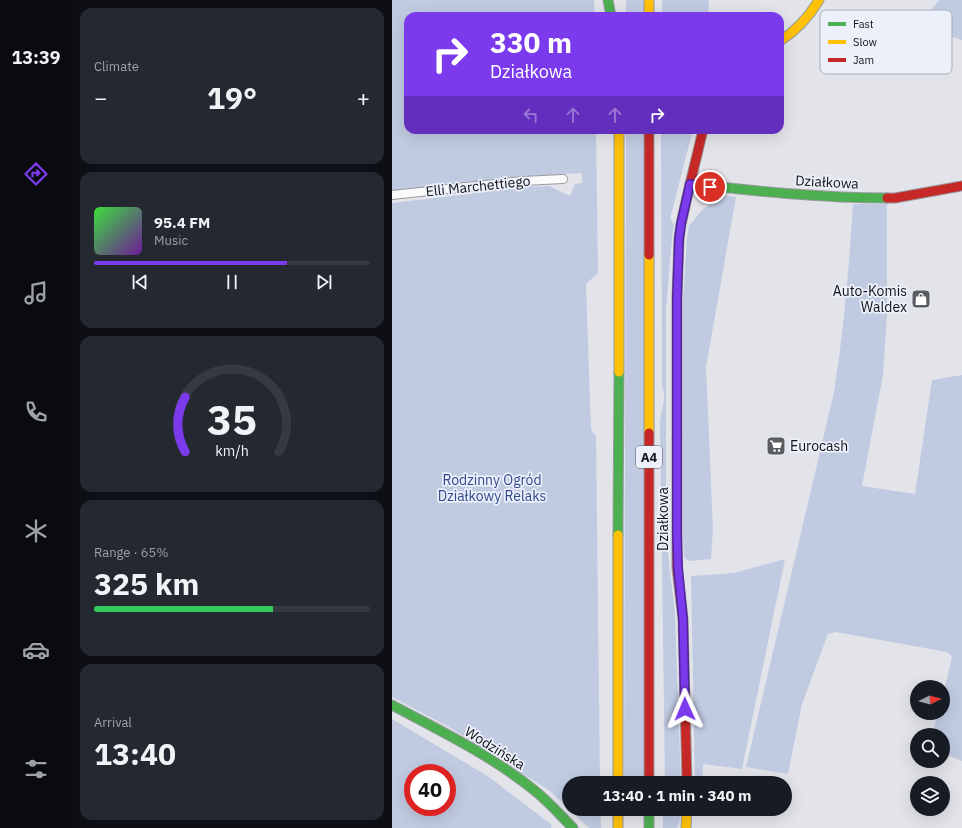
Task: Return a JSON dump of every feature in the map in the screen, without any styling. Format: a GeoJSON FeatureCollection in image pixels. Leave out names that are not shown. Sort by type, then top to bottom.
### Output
{"type":"FeatureCollection","features":[{"type":"Feature","properties":{"kind":"main road"},"geometry":{"type":"LineString","coordinates":[[608,0],[610,12]]}},
{"type":"Feature","properties":{"kind":"main road"},"geometry":{"type":"LineString","coordinates":[[649,0],[649,12]]}},
{"type":"Feature","properties":{"kind":"main road"},"geometry":{"type":"LineString","coordinates":[[784,39],[808,19],[819,0]]}},
{"type":"Feature","properties":{"kind":"main road"},"geometry":{"type":"LineString","coordinates":[[619,5],[619,12]]}},
{"type":"Feature","properties":{"kind":"main road","name":"A4"},"geometry":{"type":"LineString","coordinates":[[618,776],[619,134]]}},
{"type":"Feature","properties":{"kind":"main road","name":"A4"},"geometry":{"type":"LineString","coordinates":[[649,134],[649,776]]}},
{"type":"Feature","properties":{"kind":"main road","name":"Działkowa"},"geometry":{"type":"LineString","coordinates":[[687,776],[683,619],[678,568],[677,298],[681,224],[702,134]]}},
{"type":"Feature","properties":{"kind":"main road","name":"Działkowa"},"geometry":{"type":"LineString","coordinates":[[690,184],[840,198],[894,198],[962,186]]}},
{"type":"Feature","properties":{"kind":"main road","name":"Wodzińska"},"geometry":{"type":"LineString","coordinates":[[392,705],[490,760],[529,786],[546,800],[573,828]]}},
{"type":"Feature","properties":{"kind":"main road"},"geometry":{"type":"LineString","coordinates":[[618,816],[618,828]]}},
{"type":"Feature","properties":{"kind":"main road"},"geometry":{"type":"LineString","coordinates":[[686,828],[687,816]]}},
{"type":"Feature","properties":{"kind":"street","name":"Elli Marchettiego"},"geometry":{"type":"LineString","coordinates":[[392,195],[516,182],[563,179]]}},
{"type":"Feature","properties":{"kind":"green space","name":"Rodzinny Ogród Działkowy Relaks"},"geometry":{"type":"Polygon","coordinates":[[[392,0],[594,0],[595,12],[404,12],[404,134],[596,134],[598,273],[586,284],[591,429],[596,436],[600,776],[562,776],[562,802],[550,791],[449,727],[392,697],[392,203],[526,187],[549,186],[570,196],[575,184],[582,183],[582,173],[514,177],[392,191],[392,0]]]}},
{"type":"Feature","properties":{"kind":"green space"},"geometry":{"type":"Polygon","coordinates":[[[626,0],[644,0],[644,12],[626,12],[626,0]]]}},
{"type":"Feature","properties":{"kind":"green space"},"geometry":{"type":"Polygon","coordinates":[[[662,0],[709,0],[708,12],[662,12],[662,0]]]}},
{"type":"Feature","properties":{"kind":"green space"},"geometry":{"type":"Polygon","coordinates":[[[939,0],[962,0],[962,40],[952,37],[952,10],[931,10],[939,0]]]}},
{"type":"Feature","properties":{"kind":"green space"},"geometry":{"type":"Polygon","coordinates":[[[626,134],[644,134],[644,776],[624,776],[626,134]]]}},
{"type":"Feature","properties":{"kind":"green space"},"geometry":{"type":"Polygon","coordinates":[[[661,134],[692,134],[670,219],[674,224],[666,310],[666,537],[675,614],[681,776],[665,776],[660,423],[664,395],[661,134]]]}},
{"type":"Feature","properties":{"kind":"green space"},"geometry":{"type":"Polygon","coordinates":[[[725,196],[736,197],[706,367],[713,529],[711,559],[689,561],[684,557],[683,537],[683,302],[687,238],[689,226],[703,209],[725,196]]]}},
{"type":"Feature","properties":{"kind":"green space"},"geometry":{"type":"Polygon","coordinates":[[[853,204],[887,204],[887,315],[883,375],[862,486],[915,494],[932,380],[962,375],[962,761],[950,756],[950,728],[934,728],[936,720],[950,720],[950,680],[947,680],[952,657],[947,652],[836,632],[828,634],[802,704],[788,774],[746,767],[834,392],[841,345],[853,204]]]}},
{"type":"Feature","properties":{"kind":"green space"},"geometry":{"type":"Polygon","coordinates":[[[785,559],[742,769],[703,764],[702,776],[695,776],[691,576],[734,573],[785,559]]]}},
{"type":"Feature","properties":{"kind":"green space"},"geometry":{"type":"Polygon","coordinates":[[[392,719],[489,777],[552,825],[551,828],[392,828],[392,719]]]}},
{"type":"Feature","properties":{"kind":"green space"},"geometry":{"type":"Polygon","coordinates":[[[576,816],[600,816],[601,828],[589,828],[576,816]]]}},
{"type":"Feature","properties":{"kind":"green space"},"geometry":{"type":"Polygon","coordinates":[[[680,816],[677,828],[663,828],[663,817],[680,816]]]}},
{"type":"Feature","properties":{"kind":"traffic: fast"},"geometry":{"type":"LineString","coordinates":[[608,0],[610,12]]}},
{"type":"Feature","properties":{"kind":"traffic: fast"},"geometry":{"type":"LineString","coordinates":[[690,184],[764,192],[862,198],[887,198]]}},
{"type":"Feature","properties":{"kind":"traffic: fast"},"geometry":{"type":"LineString","coordinates":[[618,535],[619,372]]}},
{"type":"Feature","properties":{"kind":"traffic: fast"},"geometry":{"type":"LineString","coordinates":[[392,705],[465,744],[518,777],[549,803],[573,828]]}},
{"type":"Feature","properties":{"kind":"traffic: fast"},"geometry":{"type":"LineString","coordinates":[[649,816],[649,828]]}},
{"type":"Feature","properties":{"kind":"traffic: slow"},"geometry":{"type":"LineString","coordinates":[[649,0],[649,12]]}},
{"type":"Feature","properties":{"kind":"traffic: slow"},"geometry":{"type":"LineString","coordinates":[[784,38],[802,23],[819,0]]}},
{"type":"Feature","properties":{"kind":"traffic: slow"},"geometry":{"type":"LineString","coordinates":[[619,134],[619,372]]}},
{"type":"Feature","properties":{"kind":"traffic: slow"},"geometry":{"type":"LineString","coordinates":[[677,438],[677,298],[679,239],[690,184]]}},
{"type":"Feature","properties":{"kind":"traffic: slow"},"geometry":{"type":"LineString","coordinates":[[649,255],[649,433]]}},
{"type":"Feature","properties":{"kind":"traffic: slow"},"geometry":{"type":"LineString","coordinates":[[618,535],[618,776]]}},
{"type":"Feature","properties":{"kind":"traffic: slow"},"geometry":{"type":"LineString","coordinates":[[618,816],[618,828]]}},
{"type":"Feature","properties":{"kind":"traffic: slow"},"geometry":{"type":"LineString","coordinates":[[686,828],[687,816]]}},
{"type":"Feature","properties":{"kind":"traffic: jam"},"geometry":{"type":"LineString","coordinates":[[649,134],[649,255]]}},
{"type":"Feature","properties":{"kind":"traffic: jam"},"geometry":{"type":"LineString","coordinates":[[690,184],[702,134]]}},
{"type":"Feature","properties":{"kind":"traffic: jam"},"geometry":{"type":"LineString","coordinates":[[887,198],[895,198],[962,186]]}},
{"type":"Feature","properties":{"kind":"traffic: jam"},"geometry":{"type":"LineString","coordinates":[[649,433],[649,776]]}},
{"type":"Feature","properties":{"kind":"traffic: jam"},"geometry":{"type":"LineString","coordinates":[[677,438],[677,568],[683,619],[687,776]]}},
{"type":"Feature","properties":{"kind":"place","name":"Auto-Komis Waldex"},"geometry":{"type":"Point","coordinates":[921,299]}},
{"type":"Feature","properties":{"kind":"place","name":"Eurocash"},"geometry":{"type":"Point","coordinates":[776,446]}},
{"type":"Feature","properties":{"kind":"route"},"geometry":{"type":"LineString","coordinates":[[685,709],[683,619],[681,593],[678,579],[677,536],[677,298],[679,239],[690,184],[710,187]]}}]}
